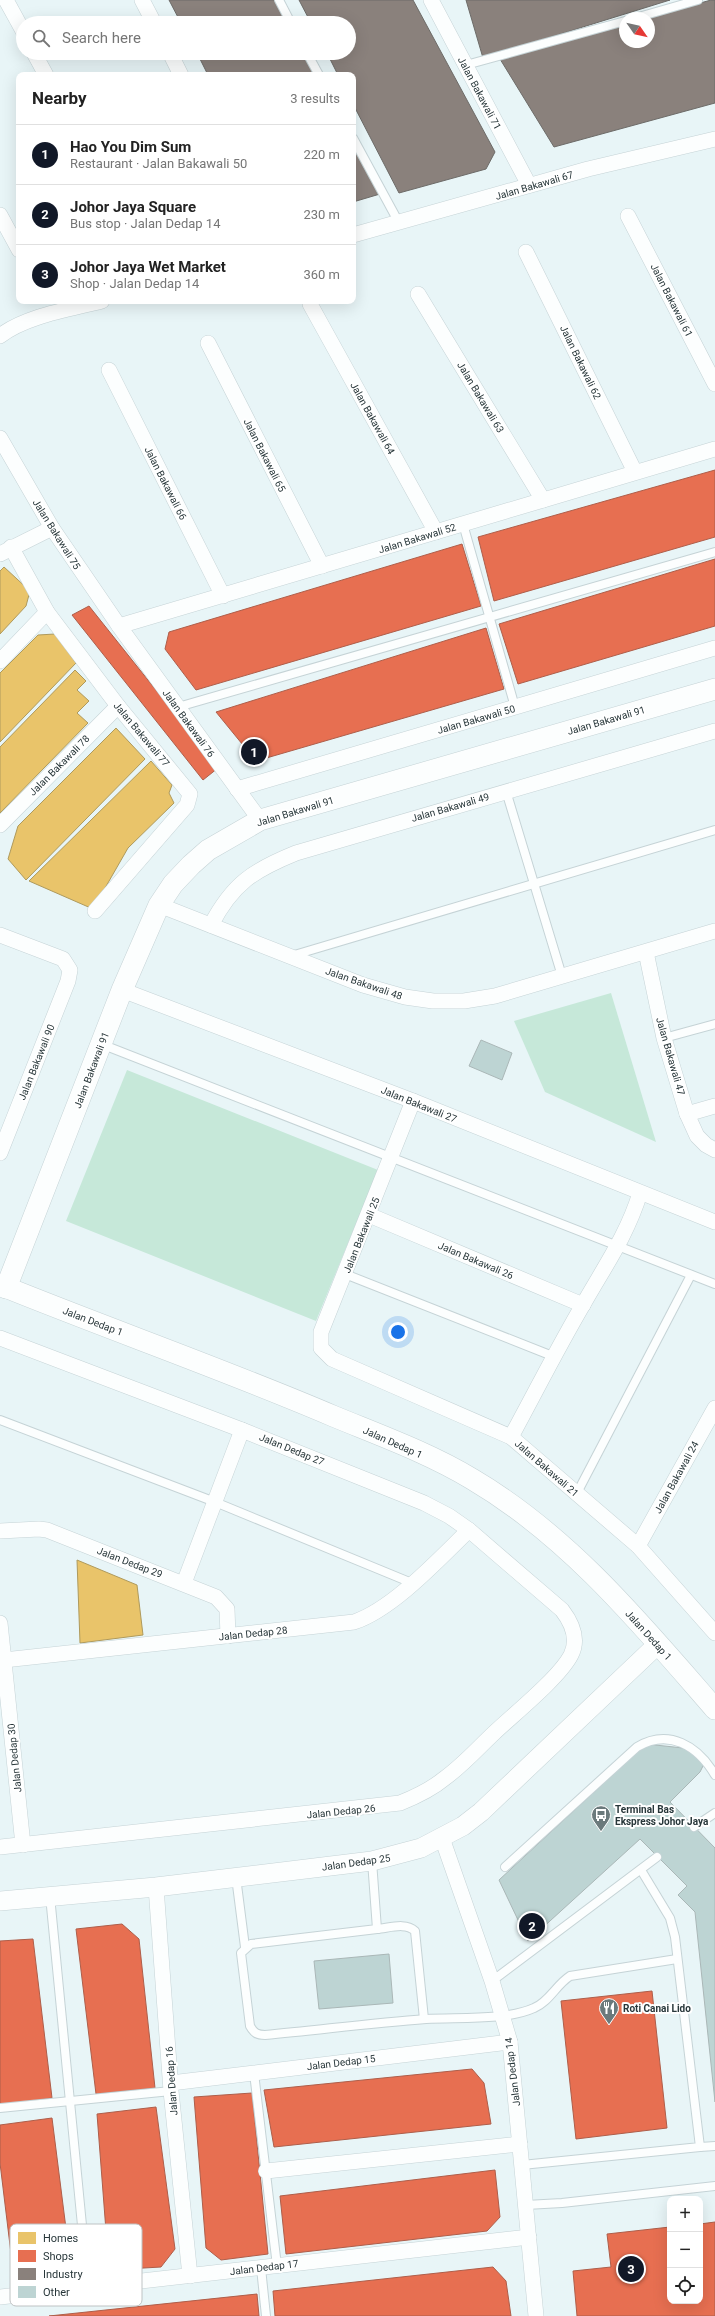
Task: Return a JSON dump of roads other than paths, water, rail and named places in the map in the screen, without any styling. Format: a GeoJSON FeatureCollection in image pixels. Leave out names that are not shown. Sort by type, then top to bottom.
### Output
{"type":"FeatureCollection","features":[{"type":"Feature","properties":{"kind":"main road","name":"Jalan Bakawali 91"},"geometry":{"type":"LineString","coordinates":[[3,1286],[122,990],[159,905],[173,884],[191,864],[208,850],[260,820],[715,689]]}},
{"type":"Feature","properties":{"kind":"main road","name":"Jalan Dedap 1"},"geometry":{"type":"LineString","coordinates":[[3,1286],[290,1398],[405,1446],[472,1479],[521,1513],[575,1555],[658,1644],[715,1709]]}},
{"type":"Feature","properties":{"kind":"street"},"geometry":{"type":"LineString","coordinates":[[6,0],[16,18]]}},
{"type":"Feature","properties":{"kind":"street"},"geometry":{"type":"LineString","coordinates":[[142,0],[150,16]]}},
{"type":"Feature","properties":{"kind":"street","name":"Jalan Bakawali 71"},"geometry":{"type":"LineString","coordinates":[[432,0],[530,186]]}},
{"type":"Feature","properties":{"kind":"street"},"geometry":{"type":"LineString","coordinates":[[38,60],[44,72]]}},
{"type":"Feature","properties":{"kind":"street"},"geometry":{"type":"LineString","coordinates":[[174,60],[180,72]]}},
{"type":"Feature","properties":{"kind":"street","name":"Jalan Bakawali 67"},"geometry":{"type":"LineString","coordinates":[[356,234],[398,221],[484,200],[530,186],[715,139]]}},
{"type":"Feature","properties":{"kind":"street"},"geometry":{"type":"LineString","coordinates":[[0,215],[16,244]]}},
{"type":"Feature","properties":{"kind":"street","name":"Jalan Bakawali 61"},"geometry":{"type":"LineString","coordinates":[[628,216],[715,384]]}},
{"type":"Feature","properties":{"kind":"street","name":"Jalan Bakawali 62"},"geometry":{"type":"LineString","coordinates":[[526,252],[635,472]]}},
{"type":"Feature","properties":{"kind":"street","name":"Jalan Bakawali 63"},"geometry":{"type":"LineString","coordinates":[[418,294],[543,500]]}},
{"type":"Feature","properties":{"kind":"street"},"geometry":{"type":"LineString","coordinates":[[0,336],[50,307],[76,304]]}},
{"type":"Feature","properties":{"kind":"street","name":"Jalan Bakawali 64"},"geometry":{"type":"LineString","coordinates":[[310,304],[436,532]]}},
{"type":"Feature","properties":{"kind":"street","name":"Jalan Bakawali 65"},"geometry":{"type":"LineString","coordinates":[[208,343],[322,566]]}},
{"type":"Feature","properties":{"kind":"street","name":"Jalan Bakawali 66"},"geometry":{"type":"LineString","coordinates":[[109,370],[223,596]]}},
{"type":"Feature","properties":{"kind":"street","name":"Jalan Bakawali 75"},"geometry":{"type":"LineString","coordinates":[[0,438],[52,528],[119,626]]}},
{"type":"Feature","properties":{"kind":"street","name":"Jalan Bakawali 52"},"geometry":{"type":"LineString","coordinates":[[119,626],[715,448]]}},
{"type":"Feature","properties":{"kind":"street"},"geometry":{"type":"LineString","coordinates":[[6,551],[52,528]]}},
{"type":"Feature","properties":{"kind":"street","name":"Jalan Bakawali 77"},"geometry":{"type":"LineString","coordinates":[[6,551],[47,612],[118,706],[187,788],[189,800],[95,911]]}},
{"type":"Feature","properties":{"kind":"street"},"geometry":{"type":"LineString","coordinates":[[0,661],[47,612]]}},
{"type":"Feature","properties":{"kind":"street","name":"Jalan Bakawali 76"},"geometry":{"type":"LineString","coordinates":[[119,626],[260,820]]}},
{"type":"Feature","properties":{"kind":"street","name":"Jalan Bakawali 50"},"geometry":{"type":"LineString","coordinates":[[237,789],[715,648]]}},
{"type":"Feature","properties":{"kind":"street","name":"Jalan Bakawali 78"},"geometry":{"type":"LineString","coordinates":[[0,825],[118,706]]}},
{"type":"Feature","properties":{"kind":"street","name":"Jalan Bakawali 49"},"geometry":{"type":"LineString","coordinates":[[211,925],[230,895],[262,867],[296,853],[715,731]]}},
{"type":"Feature","properties":{"kind":"street","name":"Jalan Bakawali 48"},"geometry":{"type":"LineString","coordinates":[[159,905],[362,985],[405,997],[433,1001],[464,1001],[495,996],[715,931]]}},
{"type":"Feature","properties":{"kind":"street","name":"Jalan Bakawali 90"},"geometry":{"type":"LineString","coordinates":[[0,935],[63,960],[70,970],[68,981],[0,1153]]}},
{"type":"Feature","properties":{"kind":"street","name":"Jalan Bakawali 47"},"geometry":{"type":"LineString","coordinates":[[646,952],[664,1038],[687,1114],[697,1136],[706,1145],[715,1150]]}},
{"type":"Feature","properties":{"kind":"street","name":"Jalan Bakawali 27"},"geometry":{"type":"LineString","coordinates":[[122,990],[413,1101],[715,1222]]}},
{"type":"Feature","properties":{"kind":"street","name":"Jalan Bakawali 25"},"geometry":{"type":"LineString","coordinates":[[338,1362],[326,1354],[320,1340],[413,1101]]}},
{"type":"Feature","properties":{"kind":"street"},"geometry":{"type":"LineString","coordinates":[[687,1114],[715,1106]]}},
{"type":"Feature","properties":{"kind":"street"},"geometry":{"type":"LineString","coordinates":[[511,1437],[583,1305],[632,1221],[640,1193]]}},
{"type":"Feature","properties":{"kind":"street","name":"Jalan Bakawali 26"},"geometry":{"type":"LineString","coordinates":[[369,1215],[583,1305]]}},
{"type":"Feature","properties":{"kind":"street","name":"Jalan Dedap 27"},"geometry":{"type":"LineString","coordinates":[[0,1338],[400,1492],[449,1516],[470,1530],[557,1606]]}},
{"type":"Feature","properties":{"kind":"street","name":"Jalan Bakawali 21"},"geometry":{"type":"LineString","coordinates":[[338,1362],[511,1437],[638,1546],[715,1633]]}},
{"type":"Feature","properties":{"kind":"street","name":"Jalan Bakawali 24"},"geometry":{"type":"LineString","coordinates":[[638,1546],[715,1408]]}},
{"type":"Feature","properties":{"kind":"street"},"geometry":{"type":"LineString","coordinates":[[184,1583],[242,1430]]}},
{"type":"Feature","properties":{"kind":"street","name":"Jalan Dedap 29"},"geometry":{"type":"LineString","coordinates":[[0,1531],[47,1530],[184,1583],[216,1597],[225,1604],[228,1636]]}},
{"type":"Feature","properties":{"kind":"street","name":"Jalan Dedap 28"},"geometry":{"type":"LineString","coordinates":[[4,1660],[354,1622],[374,1613],[412,1584],[470,1530]]}},
{"type":"Feature","properties":{"kind":"street","name":"Jalan Dedap 26"},"geometry":{"type":"LineString","coordinates":[[0,1847],[382,1806],[405,1801],[447,1777],[534,1696],[564,1664],[571,1654],[574,1642],[574,1631],[570,1620],[557,1606]]}},
{"type":"Feature","properties":{"kind":"street","name":"Jalan Dedap 30"},"geometry":{"type":"LineString","coordinates":[[0,1622],[23,1845]]}},
{"type":"Feature","properties":{"kind":"street","name":"Jalan Dedap 25"},"geometry":{"type":"LineString","coordinates":[[0,1900],[236,1878],[372,1861],[398,1856],[442,1838],[480,1812],[658,1644]]}},
{"type":"Feature","properties":{"kind":"street","name":"Jalan Dedap 14"},"geometry":{"type":"LineString","coordinates":[[442,1838],[492,1981],[510,2042],[536,2316]]}},
{"type":"Feature","properties":{"kind":"street","name":"Jalan Dedap 16"},"geometry":{"type":"LineString","coordinates":[[156,1886],[171,2087],[190,2276]]}},
{"type":"Feature","properties":{"kind":"street","name":"Jalan Dedap 15"},"geometry":{"type":"LineString","coordinates":[[171,2087],[254,2073],[510,2042]]}},
{"type":"Feature","properties":{"kind":"street"},"geometry":{"type":"LineString","coordinates":[[266,2171],[520,2144]]}},
{"type":"Feature","properties":{"kind":"street","name":"Jalan Dedap 17"},"geometry":{"type":"LineString","coordinates":[[142,2281],[529,2237]]}},
{"type":"Feature","properties":{"kind":"street","name":"Jalan Dedap 17"},"geometry":{"type":"LineString","coordinates":[[0,2297],[10,2296]]}},
{"type":"Feature","properties":{"kind":"lane"},"geometry":{"type":"LineString","coordinates":[[279,0],[287,16]]}},
{"type":"Feature","properties":{"kind":"lane"},"geometry":{"type":"LineString","coordinates":[[655,12],[698,0]]}},
{"type":"Feature","properties":{"kind":"lane"},"geometry":{"type":"LineString","coordinates":[[466,66],[619,23]]}},
{"type":"Feature","properties":{"kind":"lane"},"geometry":{"type":"LineString","coordinates":[[311,60],[317,72]]}},
{"type":"Feature","properties":{"kind":"lane"},"geometry":{"type":"LineString","coordinates":[[356,144],[398,221]]}},
{"type":"Feature","properties":{"kind":"lane"},"geometry":{"type":"LineString","coordinates":[[463,524],[515,707]]}},
{"type":"Feature","properties":{"kind":"lane"},"geometry":{"type":"LineString","coordinates":[[178,707],[715,552]]}},
{"type":"Feature","properties":{"kind":"lane"},"geometry":{"type":"LineString","coordinates":[[506,791],[562,976]]}},
{"type":"Feature","properties":{"kind":"lane"},"geometry":{"type":"LineString","coordinates":[[290,956],[715,830]]}},
{"type":"Feature","properties":{"kind":"lane"},"geometry":{"type":"LineString","coordinates":[[664,1038],[715,1024]]}},
{"type":"Feature","properties":{"kind":"lane"},"geometry":{"type":"LineString","coordinates":[[101,1044],[715,1284]]}},
{"type":"Feature","properties":{"kind":"lane"},"geometry":{"type":"LineString","coordinates":[[345,1274],[555,1357]]}},
{"type":"Feature","properties":{"kind":"lane"},"geometry":{"type":"LineString","coordinates":[[576,1493],[691,1275]]}},
{"type":"Feature","properties":{"kind":"lane"},"geometry":{"type":"LineString","coordinates":[[0,1420],[215,1502],[412,1584]]}},
{"type":"Feature","properties":{"kind":"lane"},"geometry":{"type":"LineString","coordinates":[[505,1867],[636,1747],[648,1740],[657,1739],[673,1741],[700,1753],[715,1775]]}},
{"type":"Feature","properties":{"kind":"lane"},"geometry":{"type":"LineString","coordinates":[[694,1827],[715,1813]]}},
{"type":"Feature","properties":{"kind":"lane"},"geometry":{"type":"LineString","coordinates":[[492,1981],[658,1856]]}},
{"type":"Feature","properties":{"kind":"lane"},"geometry":{"type":"LineString","coordinates":[[372,1861],[377,1930]]}},
{"type":"Feature","properties":{"kind":"lane"},"geometry":{"type":"LineString","coordinates":[[641,1870],[670,1918],[677,1959],[700,2147]]}},
{"type":"Feature","properties":{"kind":"lane"},"geometry":{"type":"LineString","coordinates":[[236,1878],[245,1947]]}},
{"type":"Feature","properties":{"kind":"lane"},"geometry":{"type":"LineString","coordinates":[[50,1895],[82,2224]]}},
{"type":"Feature","properties":{"kind":"lane"},"geometry":{"type":"LineString","coordinates":[[424,2019],[415,1932],[411,1928],[404,1926],[251,1944],[245,1947],[241,1953],[250,2026],[258,2035],[424,2019],[503,2015],[536,2007],[546,2000],[558,1985],[570,1976],[677,1959]]}},
{"type":"Feature","properties":{"kind":"lane"},"geometry":{"type":"LineString","coordinates":[[254,2073],[277,2266]]}},
{"type":"Feature","properties":{"kind":"lane"},"geometry":{"type":"LineString","coordinates":[[0,2108],[70,2101],[171,2087]]}},
{"type":"Feature","properties":{"kind":"lane"},"geometry":{"type":"LineString","coordinates":[[522,2164],[715,2146]]}},
{"type":"Feature","properties":{"kind":"lane"},"geometry":{"type":"LineString","coordinates":[[526,2205],[562,2203],[715,2186]]}},
{"type":"Feature","properties":{"kind":"lane"},"geometry":{"type":"LineString","coordinates":[[261,2268],[266,2316]]}},
{"type":"Feature","properties":{"kind":"place","name":"Hao You Dim Sum"},"geometry":{"type":"Point","coordinates":[254,752]}},
{"type":"Feature","properties":{"kind":"place","name":"Terminal Bas Ekspress Johor Jaya"},"geometry":{"type":"Point","coordinates":[601,1832]}},
{"type":"Feature","properties":{"kind":"place","name":"Johor Jaya Square"},"geometry":{"type":"Point","coordinates":[532,1926]}},
{"type":"Feature","properties":{"kind":"place","name":"Roti Canai Lido"},"geometry":{"type":"Point","coordinates":[609,2025]}},
{"type":"Feature","properties":{"kind":"place","name":"Johor Jaya Wet Market"},"geometry":{"type":"Point","coordinates":[631,2269]}}]}
